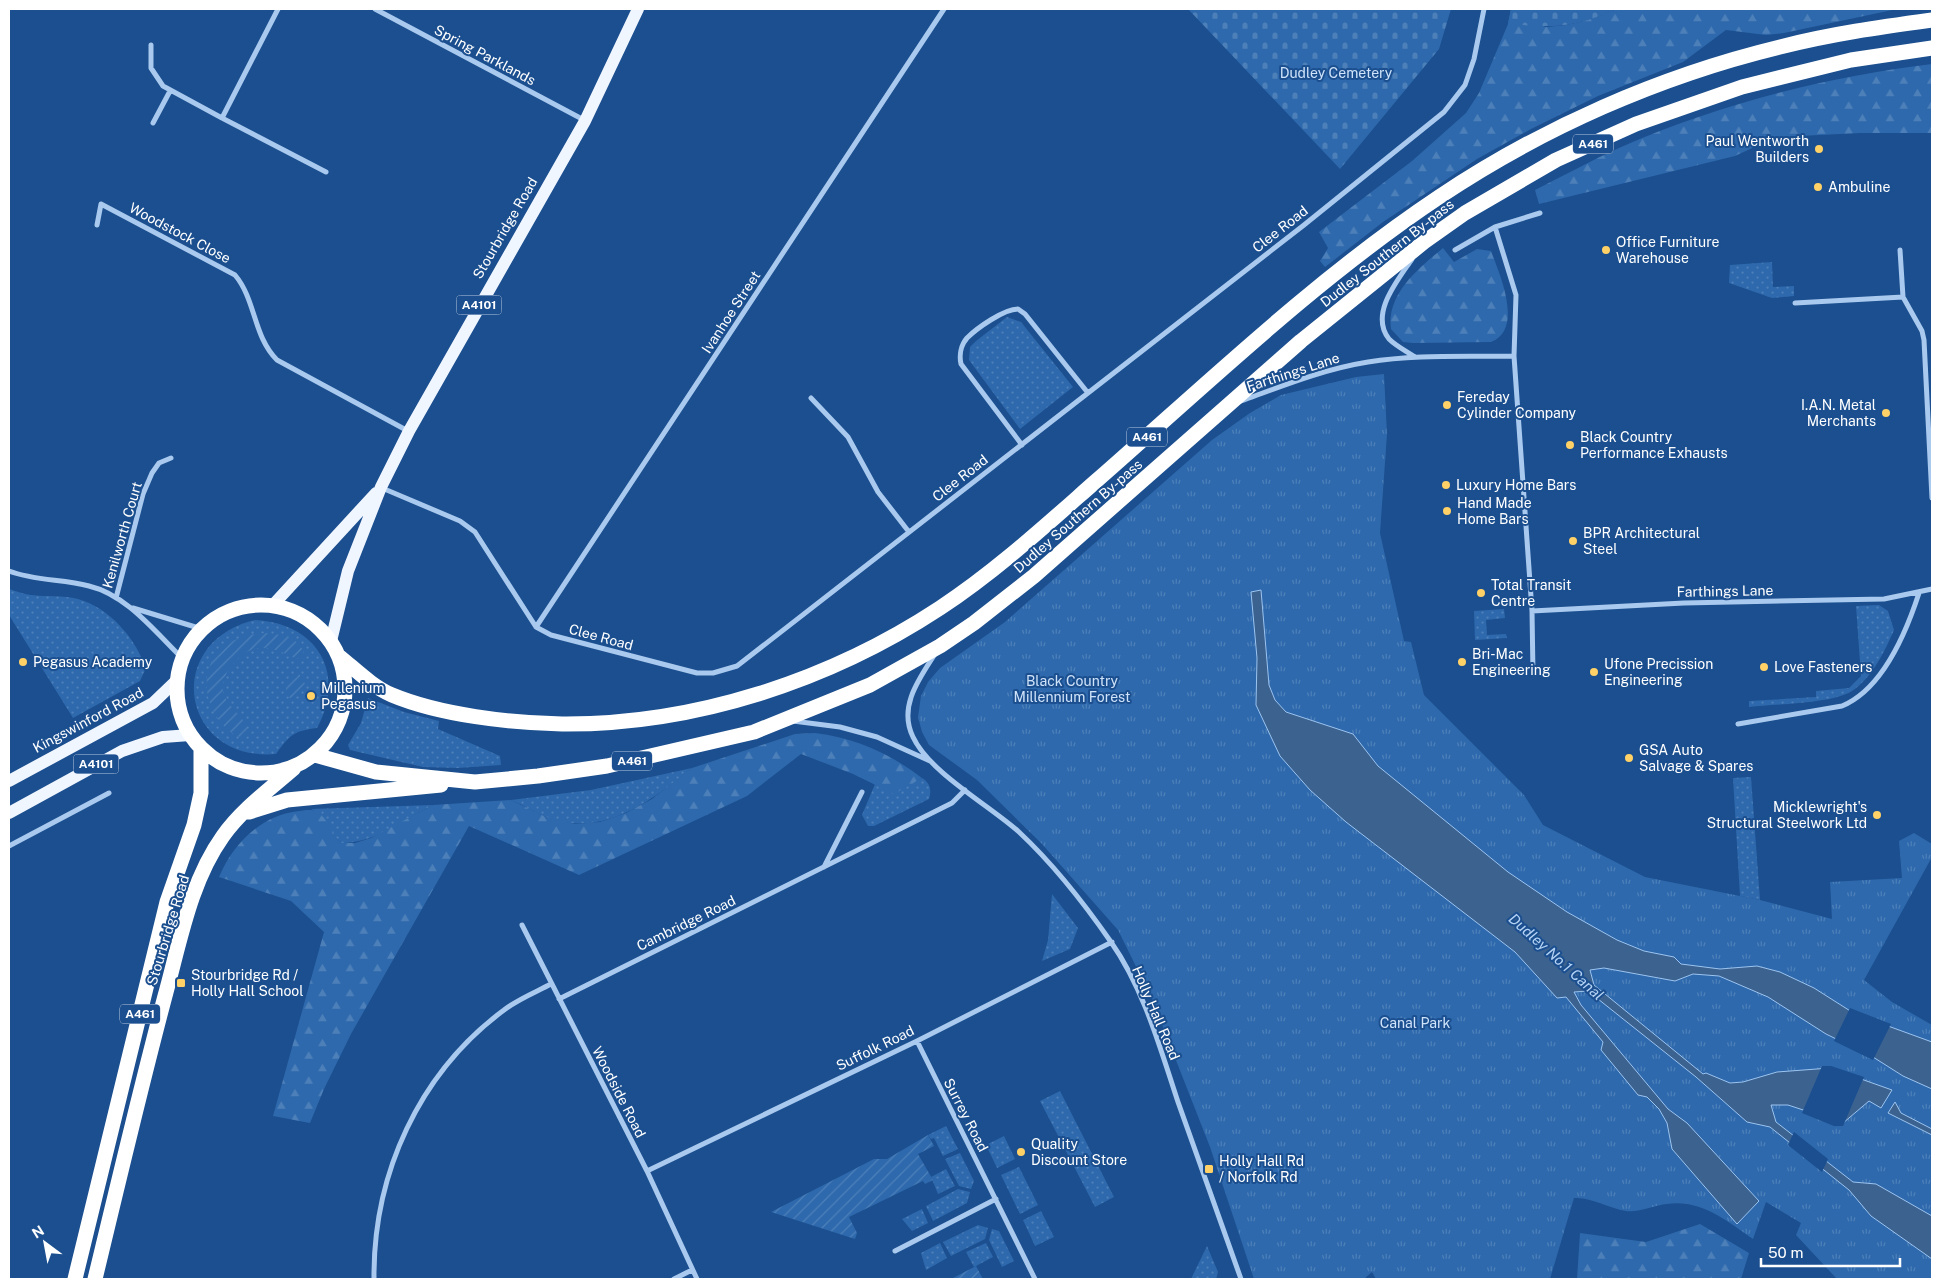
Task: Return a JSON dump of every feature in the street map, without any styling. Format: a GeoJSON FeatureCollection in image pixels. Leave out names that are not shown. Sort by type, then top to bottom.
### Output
{"type":"FeatureCollection","features":[{"type":"Feature","properties":{"kind":"highway","name":"Dudley Southern By-pass"},"geometry":{"type":"LineString","coordinates":[[340,658],[390,694],[447,711],[523,723],[599,724],[663,716],[745,698],[816,673],[867,651],[941,607],[1019,549],[1326,281],[1438,197],[1493,163],[1562,126],[1634,94],[1712,66],[1780,46],[1875,28],[1932,20]]}},
{"type":"Feature","properties":{"kind":"highway","name":"Dudley Southern By-pass"},"geometry":{"type":"LineString","coordinates":[[315,755],[376,772],[475,782],[607,766],[754,732],[870,684],[940,646],[974,623],[1034,576],[1301,341],[1424,242],[1465,213],[1556,160],[1636,124],[1742,87],[1851,60],[1932,48]]}},
{"type":"Feature","properties":{"kind":"highway","name":"A461"},"geometry":{"type":"LineString","coordinates":[[254,605],[273,605],[295,612],[316,625],[331,641],[340,658],[346,684],[344,710],[333,735],[315,755],[294,768],[268,772],[244,772],[221,764],[201,749],[190,735],[179,708],[177,680],[183,658],[191,643],[202,629],[217,617],[235,609],[254,605]]}},
{"type":"Feature","properties":{"kind":"highway","name":"Stourbridge Road"},"geometry":{"type":"LineString","coordinates":[[75,1279],[167,902],[194,825],[201,794],[201,749]]}},
{"type":"Feature","properties":{"kind":"highway","name":"Stourbridge Road"},"geometry":{"type":"LineString","coordinates":[[95,1279],[136,1105],[189,909],[213,852],[235,821],[294,768]]}},
{"type":"Feature","properties":{"kind":"highway","name":"A461"},"geometry":{"type":"LineString","coordinates":[[235,821],[261,807],[287,800],[475,782]]}},
{"type":"Feature","properties":{"kind":"main road","name":"Stourbridge Road"},"geometry":{"type":"LineString","coordinates":[[331,641],[348,571],[381,487],[408,431],[585,121],[638,9]]}},
{"type":"Feature","properties":{"kind":"main road","name":"Stourbridge Road"},"geometry":{"type":"LineString","coordinates":[[273,605],[381,487]]}},
{"type":"Feature","properties":{"kind":"main road","name":"Kingswinford Road"},"geometry":{"type":"LineString","coordinates":[[9,780],[153,703],[177,680]]}},
{"type":"Feature","properties":{"kind":"main road","name":"A4101"},"geometry":{"type":"LineString","coordinates":[[9,813],[122,751],[164,736],[190,735]]}},
{"type":"Feature","properties":{"kind":"street"},"geometry":{"type":"LineString","coordinates":[[222,118],[278,9]]}},
{"type":"Feature","properties":{"kind":"street","name":"Spring Parklands"},"geometry":{"type":"LineString","coordinates":[[375,9],[585,121]]}},
{"type":"Feature","properties":{"kind":"street","name":"Ivanhoe Street"},"geometry":{"type":"LineString","coordinates":[[536,627],[944,9]]}},
{"type":"Feature","properties":{"kind":"street","name":"Clee Road"},"geometry":{"type":"LineString","coordinates":[[381,487],[460,521],[475,532],[486,546],[517,601],[536,627],[551,636],[697,673],[713,673],[737,666],[1304,225],[1444,112],[1465,85],[1474,59],[1484,9]]}},
{"type":"Feature","properties":{"kind":"street"},"geometry":{"type":"LineString","coordinates":[[152,45],[151,68],[163,86],[326,172]]}},
{"type":"Feature","properties":{"kind":"street"},"geometry":{"type":"LineString","coordinates":[[153,123],[170,91]]}},
{"type":"Feature","properties":{"kind":"street","name":"Woodstock Close"},"geometry":{"type":"LineString","coordinates":[[97,225],[102,204],[235,275],[244,285],[262,339],[268,350],[277,360],[408,431]]}},
{"type":"Feature","properties":{"kind":"street"},"geometry":{"type":"LineString","coordinates":[[1455,250],[1495,227],[1540,213]]}},
{"type":"Feature","properties":{"kind":"street"},"geometry":{"type":"LineString","coordinates":[[1495,227],[1516,295],[1514,356],[1532,611],[1533,674]]}},
{"type":"Feature","properties":{"kind":"street"},"geometry":{"type":"LineString","coordinates":[[1414,357],[1390,340],[1384,330],[1382,318],[1390,292],[1424,242]]}},
{"type":"Feature","properties":{"kind":"street"},"geometry":{"type":"LineString","coordinates":[[1900,250],[1903,297],[1922,331],[1924,340],[1932,498]]}},
{"type":"Feature","properties":{"kind":"street"},"geometry":{"type":"LineString","coordinates":[[1795,303],[1903,297]]}},
{"type":"Feature","properties":{"kind":"street"},"geometry":{"type":"LineString","coordinates":[[1022,445],[960,364],[960,356],[966,339],[1004,312],[1018,309],[1088,393]]}},
{"type":"Feature","properties":{"kind":"street","name":"Farthings Lane"},"geometry":{"type":"LineString","coordinates":[[1229,405],[1323,372],[1368,362],[1414,357],[1514,356]]}},
{"type":"Feature","properties":{"kind":"street"},"geometry":{"type":"LineString","coordinates":[[811,398],[848,437],[878,492],[909,532]]}},
{"type":"Feature","properties":{"kind":"street","name":"Kenilworth Court"},"geometry":{"type":"LineString","coordinates":[[116,598],[143,494],[152,473],[159,463],[171,458]]}},
{"type":"Feature","properties":{"kind":"street"},"geometry":{"type":"LineString","coordinates":[[9,571],[32,578],[90,586],[116,598],[130,608],[183,658]]}},
{"type":"Feature","properties":{"kind":"street","name":"Farthings Lane"},"geometry":{"type":"LineString","coordinates":[[1532,611],[1684,603],[1884,598],[1932,590]]}},
{"type":"Feature","properties":{"kind":"street"},"geometry":{"type":"LineString","coordinates":[[1738,724],[1842,706],[1857,700],[1870,687],[1892,656],[1910,622],[1919,593]]}},
{"type":"Feature","properties":{"kind":"street"},"geometry":{"type":"LineString","coordinates":[[130,608],[202,629]]}},
{"type":"Feature","properties":{"kind":"street","name":"Holly Hall Road"},"geometry":{"type":"LineString","coordinates":[[940,646],[914,688],[908,708],[908,722],[913,738],[930,761],[1020,834],[1050,865],[1112,942],[1135,984],[1152,1028],[1241,1279]]}},
{"type":"Feature","properties":{"kind":"street","name":"Holly Hall Road"},"geometry":{"type":"LineString","coordinates":[[786,720],[840,726],[877,737],[930,761]]}},
{"type":"Feature","properties":{"kind":"street","name":"Cambridge Road"},"geometry":{"type":"LineString","coordinates":[[559,999],[952,803],[965,790]]}},
{"type":"Feature","properties":{"kind":"street"},"geometry":{"type":"LineString","coordinates":[[824,867],[862,792]]}},
{"type":"Feature","properties":{"kind":"street"},"geometry":{"type":"LineString","coordinates":[[9,846],[109,793]]}},
{"type":"Feature","properties":{"kind":"street","name":"Woodside Road"},"geometry":{"type":"LineString","coordinates":[[522,925],[647,1172],[697,1279]]}},
{"type":"Feature","properties":{"kind":"street","name":"Suffolk Road"},"geometry":{"type":"LineString","coordinates":[[647,1172],[1112,942]]}},
{"type":"Feature","properties":{"kind":"street"},"geometry":{"type":"LineString","coordinates":[[374,1279],[376,1222],[387,1176],[402,1137],[422,1099],[447,1065],[471,1039],[505,1009],[551,984]]}},
{"type":"Feature","properties":{"kind":"street","name":"Surrey Road"},"geometry":{"type":"LineString","coordinates":[[917,1040],[1035,1279]]}},
{"type":"Feature","properties":{"kind":"street"},"geometry":{"type":"LineString","coordinates":[[895,1251],[996,1199]]}},
{"type":"Feature","properties":{"kind":"street"},"geometry":{"type":"LineString","coordinates":[[674,1279],[692,1270]]}},
{"type":"Feature","properties":{"kind":"green space","name":"Dudley Cemetery"},"geometry":{"type":"Polygon","coordinates":[[[1188,9],[1451,9],[1439,49],[1340,169],[1188,9]]]}},
{"type":"Feature","properties":{"kind":"green space"},"geometry":{"type":"Polygon","coordinates":[[[1511,9],[1540,22],[1545,27],[1582,21],[1617,9],[1897,9],[1784,33],[1766,35],[1726,30],[1683,62],[1598,96],[1531,129],[1477,159],[1383,222],[1325,267],[1320,261],[1328,248],[1319,232],[1412,161],[1466,113],[1479,93],[1508,24],[1511,9]]]}},
{"type":"Feature","properties":{"kind":"green space"},"geometry":{"type":"Polygon","coordinates":[[[1511,9],[1617,9],[1575,23],[1539,26],[1508,24],[1511,9]]]}},
{"type":"Feature","properties":{"kind":"green space"},"geometry":{"type":"Polygon","coordinates":[[[1932,64],[1932,133],[1861,133],[1776,137],[1735,156],[1539,204],[1535,190],[1619,148],[1695,118],[1773,94],[1812,85],[1852,76],[1932,64]]]}},
{"type":"Feature","properties":{"kind":"green space"},"geometry":{"type":"Polygon","coordinates":[[[1443,248],[1454,262],[1477,249],[1491,251],[1504,287],[1508,314],[1506,326],[1501,335],[1491,342],[1403,342],[1391,329],[1391,316],[1399,293],[1415,273],[1443,248]]]}},
{"type":"Feature","properties":{"kind":"green space"},"geometry":{"type":"Polygon","coordinates":[[[1772,262],[1773,287],[1794,286],[1794,296],[1772,298],[1729,283],[1730,265],[1772,262]]]}},
{"type":"Feature","properties":{"kind":"green space"},"geometry":{"type":"Polygon","coordinates":[[[1007,317],[1021,322],[1073,387],[1020,429],[969,360],[970,347],[1007,317]]]}},
{"type":"Feature","properties":{"kind":"green space","name":"Canal Park"},"geometry":{"type":"Polygon","coordinates":[[[1384,374],[1387,434],[1380,533],[1404,641],[1411,642],[1424,695],[1524,795],[1543,825],[1645,877],[1760,900],[1832,919],[1830,882],[1902,878],[1899,841],[1914,833],[1932,844],[1932,857],[1864,980],[1892,1002],[1932,1025],[1932,1279],[1837,1279],[1796,1235],[1801,1223],[1766,1202],[1753,1239],[1713,1213],[1691,1205],[1667,1204],[1641,1210],[1626,1211],[1587,1199],[1574,1198],[1550,1279],[1376,1279],[1372,1272],[1364,1279],[1254,1279],[1210,1147],[1152,999],[1118,930],[1042,844],[977,780],[929,745],[922,732],[918,717],[921,696],[928,682],[940,668],[1005,622],[1212,440],[1250,413],[1281,395],[1356,377],[1384,374]]]}},
{"type":"Feature","properties":{"kind":"green space"},"geometry":{"type":"Polygon","coordinates":[[[9,589],[31,595],[78,599],[101,609],[128,635],[141,657],[146,668],[140,681],[73,718],[9,615],[9,589]]]}},
{"type":"Feature","properties":{"kind":"green space"},"geometry":{"type":"Polygon","coordinates":[[[1879,605],[1888,611],[1894,630],[1872,672],[1859,686],[1852,691],[1831,699],[1749,707],[1749,701],[1816,697],[1816,691],[1849,688],[1861,676],[1856,606],[1879,605]]]}},
{"type":"Feature","properties":{"kind":"green space"},"geometry":{"type":"Polygon","coordinates":[[[1504,609],[1505,618],[1486,620],[1487,635],[1506,634],[1507,638],[1475,640],[1474,611],[1504,609]]]}},
{"type":"Feature","properties":{"kind":"green space"},"geometry":{"type":"Polygon","coordinates":[[[255,620],[277,623],[295,630],[310,641],[320,654],[327,670],[329,688],[325,708],[317,728],[293,735],[276,754],[244,751],[219,740],[203,721],[195,698],[195,674],[206,651],[225,632],[255,620]]]}},
{"type":"Feature","properties":{"kind":"green space"},"geometry":{"type":"Polygon","coordinates":[[[266,633],[278,634],[295,641],[303,650],[304,656],[296,659],[272,649],[255,649],[241,656],[230,668],[223,683],[223,691],[229,703],[245,724],[247,737],[242,738],[220,722],[213,711],[208,698],[208,671],[213,659],[222,648],[242,637],[266,633]]]}},
{"type":"Feature","properties":{"kind":"green space"},"geometry":{"type":"Polygon","coordinates":[[[299,674],[304,680],[305,686],[293,700],[286,695],[286,686],[294,675],[299,674]]]}},
{"type":"Feature","properties":{"kind":"green space"},"geometry":{"type":"Polygon","coordinates":[[[368,698],[404,712],[439,721],[438,729],[500,756],[501,765],[458,768],[423,767],[350,750],[348,745],[361,723],[368,698]]]}},
{"type":"Feature","properties":{"kind":"green space"},"geometry":{"type":"Polygon","coordinates":[[[815,733],[830,735],[872,748],[897,761],[922,778],[894,794],[853,774],[801,754],[747,796],[579,875],[469,826],[351,1034],[324,1089],[310,1123],[273,1116],[324,932],[291,901],[219,877],[232,853],[250,833],[261,825],[273,818],[286,814],[314,810],[324,818],[341,843],[355,843],[371,838],[433,805],[511,800],[546,817],[575,824],[600,822],[626,813],[652,799],[692,768],[795,734],[815,733]]]}},
{"type":"Feature","properties":{"kind":"green space"},"geometry":{"type":"Polygon","coordinates":[[[692,768],[643,804],[606,820],[566,823],[546,817],[511,800],[591,790],[692,768]]]}},
{"type":"Feature","properties":{"kind":"green space"},"geometry":{"type":"Polygon","coordinates":[[[1751,777],[1760,900],[1740,896],[1733,778],[1751,777]]]}},
{"type":"Feature","properties":{"kind":"green space"},"geometry":{"type":"Polygon","coordinates":[[[922,778],[930,787],[929,799],[874,826],[868,826],[862,815],[875,784],[894,793],[922,778]]]}},
{"type":"Feature","properties":{"kind":"green space"},"geometry":{"type":"Polygon","coordinates":[[[433,805],[378,835],[354,842],[341,843],[324,820],[311,809],[433,805]]]}},
{"type":"Feature","properties":{"kind":"green space"},"geometry":{"type":"Polygon","coordinates":[[[1052,894],[1078,928],[1070,949],[1042,961],[1048,940],[1052,894]]]}},
{"type":"Feature","properties":{"kind":"green space"},"geometry":{"type":"Polygon","coordinates":[[[1060,1091],[1114,1197],[1095,1207],[1040,1101],[1060,1091]]]}},
{"type":"Feature","properties":{"kind":"green space"},"geometry":{"type":"Polygon","coordinates":[[[946,1126],[958,1149],[943,1156],[934,1138],[931,1139],[928,1135],[946,1126]]]}},
{"type":"Feature","properties":{"kind":"green space"},"geometry":{"type":"Polygon","coordinates":[[[928,1135],[934,1146],[918,1154],[933,1180],[925,1184],[923,1181],[849,1217],[857,1233],[855,1239],[771,1212],[874,1159],[887,1159],[928,1135]]]}},
{"type":"Feature","properties":{"kind":"green space"},"geometry":{"type":"Polygon","coordinates":[[[1004,1136],[1015,1159],[997,1168],[986,1145],[1004,1136]]]}},
{"type":"Feature","properties":{"kind":"green space"},"geometry":{"type":"Polygon","coordinates":[[[960,1153],[974,1181],[971,1189],[959,1186],[945,1159],[960,1153]]]}},
{"type":"Feature","properties":{"kind":"green space"},"geometry":{"type":"Polygon","coordinates":[[[1019,1167],[1038,1205],[1020,1214],[1001,1175],[1019,1167]]]}},
{"type":"Feature","properties":{"kind":"green space"},"geometry":{"type":"Polygon","coordinates":[[[946,1169],[955,1186],[938,1194],[931,1177],[946,1169]]]}},
{"type":"Feature","properties":{"kind":"green space"},"geometry":{"type":"Polygon","coordinates":[[[958,1189],[970,1192],[967,1203],[933,1221],[926,1206],[958,1189]]]}},
{"type":"Feature","properties":{"kind":"green space"},"geometry":{"type":"Polygon","coordinates":[[[922,1209],[928,1223],[912,1231],[902,1219],[922,1209]]]}},
{"type":"Feature","properties":{"kind":"green space"},"geometry":{"type":"Polygon","coordinates":[[[1041,1211],[1054,1237],[1035,1246],[1023,1220],[1041,1211]]]}},
{"type":"Feature","properties":{"kind":"green space"},"geometry":{"type":"Polygon","coordinates":[[[1700,1224],[1749,1253],[1741,1279],[1577,1279],[1580,1233],[1646,1242],[1700,1224]]]}},
{"type":"Feature","properties":{"kind":"green space"},"geometry":{"type":"Polygon","coordinates":[[[978,1225],[988,1228],[985,1239],[951,1256],[943,1242],[978,1225]]]}},
{"type":"Feature","properties":{"kind":"green space"},"geometry":{"type":"Polygon","coordinates":[[[992,1229],[999,1231],[1014,1261],[1002,1267],[989,1240],[992,1229]]]}},
{"type":"Feature","properties":{"kind":"green space"},"geometry":{"type":"Polygon","coordinates":[[[940,1243],[947,1258],[926,1270],[921,1253],[940,1243]]]}},
{"type":"Feature","properties":{"kind":"green space"},"geometry":{"type":"Polygon","coordinates":[[[986,1243],[993,1257],[974,1267],[966,1252],[986,1243]]]}},
{"type":"Feature","properties":{"kind":"green space"},"geometry":{"type":"Polygon","coordinates":[[[1207,1246],[1218,1272],[1216,1279],[1191,1279],[1207,1246]]]}},
{"type":"Feature","properties":{"kind":"green space"},"geometry":{"type":"Polygon","coordinates":[[[976,1266],[983,1279],[951,1279],[976,1266]]]}},
{"type":"Feature","properties":{"kind":"water","name":"Dudley No.1 Canal"},"geometry":{"type":"Polygon","coordinates":[[[1261,590],[1269,685],[1275,700],[1286,712],[1353,734],[1378,766],[1508,872],[1567,912],[1617,940],[1644,951],[1674,957],[1681,964],[1720,969],[1757,966],[1780,972],[1814,988],[1855,1014],[1932,1042],[1932,1089],[1903,1076],[1873,1057],[1826,1034],[1768,997],[1719,976],[1693,974],[1675,981],[1604,968],[1590,970],[1594,985],[1703,1074],[1706,1073],[1730,1083],[1743,1082],[1777,1072],[1830,1068],[1892,1090],[1881,1108],[1869,1101],[1843,1123],[1788,1105],[1771,1105],[1776,1122],[1853,1182],[1876,1184],[1932,1216],[1932,1259],[1871,1216],[1849,1190],[1770,1127],[1747,1122],[1696,1077],[1588,991],[1574,992],[1581,1005],[1668,1109],[1687,1123],[1759,1201],[1737,1224],[1672,1149],[1667,1123],[1659,1109],[1647,1097],[1638,1095],[1601,1050],[1603,1042],[1566,997],[1557,998],[1515,952],[1346,822],[1310,790],[1280,756],[1256,705],[1257,658],[1251,592],[1261,590]]]}},
{"type":"Feature","properties":{"kind":"water"},"geometry":{"type":"Polygon","coordinates":[[[1895,1102],[1901,1113],[1932,1129],[1932,1135],[1888,1113],[1895,1102]]]}},
{"type":"Feature","properties":{"kind":"pier"},"geometry":{"type":"Polygon","coordinates":[[[1850,1008],[1891,1024],[1873,1060],[1834,1041],[1850,1008]]]}},
{"type":"Feature","properties":{"kind":"pier"},"geometry":{"type":"Polygon","coordinates":[[[1822,1066],[1831,1066],[1864,1077],[1843,1126],[1834,1126],[1802,1113],[1822,1066]]]}},
{"type":"Feature","properties":{"kind":"pier"},"geometry":{"type":"Polygon","coordinates":[[[1794,1132],[1828,1159],[1822,1172],[1788,1145],[1794,1132]]]}},
{"type":"Feature","properties":{"kind":"place","name":"Paul Wentworth Builders"},"geometry":{"type":"Point","coordinates":[1819,149]}},
{"type":"Feature","properties":{"kind":"place","name":"Ambuline"},"geometry":{"type":"Point","coordinates":[1818,187]}},
{"type":"Feature","properties":{"kind":"place","name":"Office Furniture Warehouse"},"geometry":{"type":"Point","coordinates":[1606,250]}},
{"type":"Feature","properties":{"kind":"place","name":"Fereday Cylinder Company"},"geometry":{"type":"Point","coordinates":[1447,405]}},
{"type":"Feature","properties":{"kind":"place","name":"I.A.N. Metal Merchants"},"geometry":{"type":"Point","coordinates":[1886,413]}},
{"type":"Feature","properties":{"kind":"place","name":"Black Country Performance Exhausts"},"geometry":{"type":"Point","coordinates":[1570,445]}},
{"type":"Feature","properties":{"kind":"place","name":"Luxury Home Bars"},"geometry":{"type":"Point","coordinates":[1446,485]}},
{"type":"Feature","properties":{"kind":"place","name":"Hand Made Home Bars"},"geometry":{"type":"Point","coordinates":[1447,511]}},
{"type":"Feature","properties":{"kind":"place","name":"BPR Architectural Steel"},"geometry":{"type":"Point","coordinates":[1573,541]}},
{"type":"Feature","properties":{"kind":"place","name":"Total Transit Centre"},"geometry":{"type":"Point","coordinates":[1481,593]}},
{"type":"Feature","properties":{"kind":"place","name":"Pegasus Academy"},"geometry":{"type":"Point","coordinates":[23,662]}},
{"type":"Feature","properties":{"kind":"place","name":"Bri-Mac Engineering"},"geometry":{"type":"Point","coordinates":[1462,662]}},
{"type":"Feature","properties":{"kind":"place","name":"Love Fasteners"},"geometry":{"type":"Point","coordinates":[1764,667]}},
{"type":"Feature","properties":{"kind":"place","name":"Ufone Precission Engineering"},"geometry":{"type":"Point","coordinates":[1594,672]}},
{"type":"Feature","properties":{"kind":"place","name":"Millenium Pegasus"},"geometry":{"type":"Point","coordinates":[311,696]}},
{"type":"Feature","properties":{"kind":"place","name":"GSA Auto Salvage & Spares"},"geometry":{"type":"Point","coordinates":[1629,758]}},
{"type":"Feature","properties":{"kind":"place","name":"Micklewright's Structural Steelwork Ltd"},"geometry":{"type":"Point","coordinates":[1877,815]}},
{"type":"Feature","properties":{"kind":"place","name":"Stourbridge Rd / Holly Hall School"},"geometry":{"type":"Point","coordinates":[181,983]}},
{"type":"Feature","properties":{"kind":"place","name":"Quality Discount Store"},"geometry":{"type":"Point","coordinates":[1021,1152]}},
{"type":"Feature","properties":{"kind":"place","name":"Holly Hall Rd / Norfolk Rd"},"geometry":{"type":"Point","coordinates":[1209,1169]}},
{"type":"Feature","properties":{"kind":"park label","name":"Black Country Millennium Forest"},"geometry":{"type":"Point","coordinates":[1072,690]}}]}
